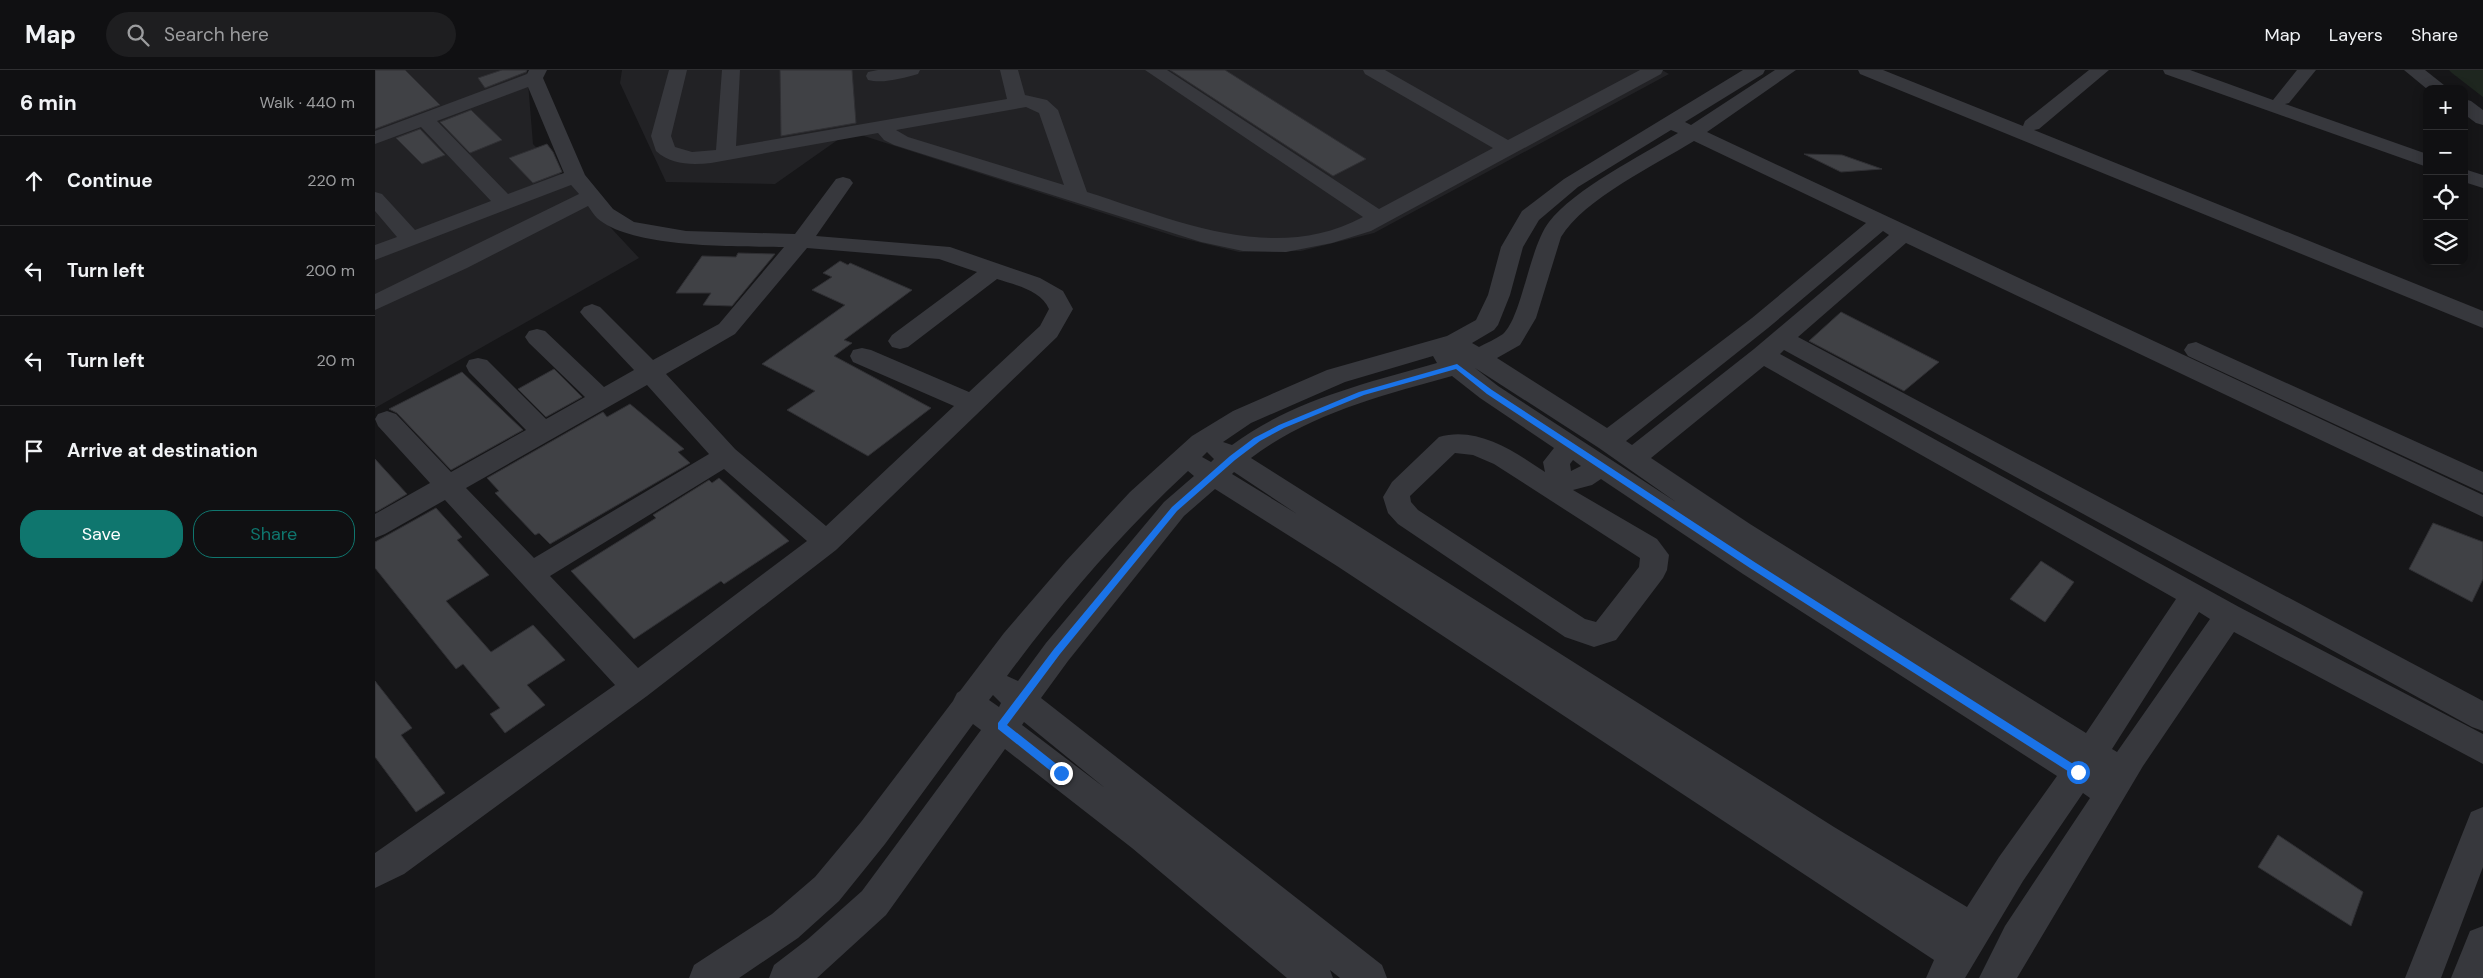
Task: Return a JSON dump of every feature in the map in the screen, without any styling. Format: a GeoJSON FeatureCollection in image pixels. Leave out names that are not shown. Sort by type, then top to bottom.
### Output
{"type":"FeatureCollection","features":[{"type":"Feature","properties":{"kind":"street"},"geometry":{"type":"LineString","coordinates":[[678,70],[661,136],[663,147],[668,152],[688,158],[726,154],[1017,102],[1034,102],[1048,110],[1078,196]]}},
{"type":"Feature","properties":{"kind":"street"},"geometry":{"type":"LineString","coordinates":[[726,154],[731,70]]}},
{"type":"Feature","properties":{"kind":"street"},"geometry":{"type":"LineString","coordinates":[[875,76],[911,70]]}},
{"type":"Feature","properties":{"kind":"street"},"geometry":{"type":"LineString","coordinates":[[1009,70],[1017,102]]}},
{"type":"Feature","properties":{"kind":"street"},"geometry":{"type":"LineString","coordinates":[[1154,70],[1379,218]]}},
{"type":"Feature","properties":{"kind":"street"},"geometry":{"type":"LineString","coordinates":[[1372,70],[1509,149]]}},
{"type":"Feature","properties":{"kind":"street"},"geometry":{"type":"LineString","coordinates":[[1689,123],[1756,70]]}},
{"type":"Feature","properties":{"kind":"street"},"geometry":{"type":"LineString","coordinates":[[787,978],[821,952],[874,903],[1021,699],[1174,509],[1223,466],[1257,440],[1281,426],[1456,354],[1486,326],[1499,295],[1512,248],[1530,216],[1571,182],[1689,123],[1787,70]]}},
{"type":"Feature","properties":{"kind":"street"},"geometry":{"type":"LineString","coordinates":[[1867,70],[2483,320]]}},
{"type":"Feature","properties":{"kind":"street"},"geometry":{"type":"LineString","coordinates":[[1895,70],[2021,118],[2483,306]]}},
{"type":"Feature","properties":{"kind":"street"},"geometry":{"type":"LineString","coordinates":[[2021,118],[2100,70]]}},
{"type":"Feature","properties":{"kind":"street"},"geometry":{"type":"LineString","coordinates":[[2172,70],[2423,160]]}},
{"type":"Feature","properties":{"kind":"street"},"geometry":{"type":"LineString","coordinates":[[2200,70],[2423,148]]}},
{"type":"Feature","properties":{"kind":"street"},"geometry":{"type":"LineString","coordinates":[[2283,99],[2307,70]]}},
{"type":"Feature","properties":{"kind":"street"},"geometry":{"type":"LineString","coordinates":[[2413,70],[2434,85]]}},
{"type":"Feature","properties":{"kind":"street"},"geometry":{"type":"LineString","coordinates":[[2434,70],[2455,85]]}},
{"type":"Feature","properties":{"kind":"street"},"geometry":{"type":"LineString","coordinates":[[883,126],[891,136],[901,141],[1231,242],[1259,246],[1317,242],[1340,235],[1379,218],[1509,149],[1648,71]]}},
{"type":"Feature","properties":{"kind":"street"},"geometry":{"type":"LineString","coordinates":[[378,131],[425,120],[536,74],[581,185],[605,214],[628,227],[686,238],[801,241],[942,252],[986,275],[1024,300]]}},
{"type":"Feature","properties":{"kind":"street"},"geometry":{"type":"LineString","coordinates":[[2468,95],[2483,105]]}},
{"type":"Feature","properties":{"kind":"street"},"geometry":{"type":"LineString","coordinates":[[2468,108],[2483,119]]}},
{"type":"Feature","properties":{"kind":"street"},"geometry":{"type":"LineString","coordinates":[[425,120],[505,203]]}},
{"type":"Feature","properties":{"kind":"street"},"geometry":{"type":"LineString","coordinates":[[1689,123],[1881,222],[2483,507]]}},
{"type":"Feature","properties":{"kind":"street"},"geometry":{"type":"LineString","coordinates":[[1689,123],[2483,483]]}},
{"type":"Feature","properties":{"kind":"street"},"geometry":{"type":"LineString","coordinates":[[2468,163],[2483,169]]}},
{"type":"Feature","properties":{"kind":"street"},"geometry":{"type":"LineString","coordinates":[[2468,176],[2483,182]]}},
{"type":"Feature","properties":{"kind":"street"},"geometry":{"type":"LineString","coordinates":[[376,524],[727,329],[801,241],[843,183]]}},
{"type":"Feature","properties":{"kind":"street"},"geometry":{"type":"LineString","coordinates":[[375,253],[505,203],[581,185]]}},
{"type":"Feature","properties":{"kind":"street"},"geometry":{"type":"LineString","coordinates":[[480,221],[581,185]]}},
{"type":"Feature","properties":{"kind":"street"},"geometry":{"type":"LineString","coordinates":[[375,303],[459,264],[581,185]]}},
{"type":"Feature","properties":{"kind":"street"},"geometry":{"type":"LineString","coordinates":[[375,198],[411,239]]}},
{"type":"Feature","properties":{"kind":"street"},"geometry":{"type":"LineString","coordinates":[[1557,487],[1647,547],[1655,555],[1653,570],[1606,631],[1599,635],[1590,634],[1575,628],[1408,517],[1398,506],[1396,497],[1401,489],[1448,444],[1456,442],[1483,447],[1557,487],[1583,478],[1605,454],[1881,222]]}},
{"type":"Feature","properties":{"kind":"street"},"geometry":{"type":"LineString","coordinates":[[1632,458],[1772,347],[1904,233]]}},
{"type":"Feature","properties":{"kind":"street"},"geometry":{"type":"LineString","coordinates":[[375,870],[392,862],[636,686],[826,542],[1049,331],[1061,309],[1055,296],[1032,283],[986,275],[900,341]]}},
{"type":"Feature","properties":{"kind":"street"},"geometry":{"type":"LineString","coordinates":[[592,312],[649,371],[726,456],[826,542]]}},
{"type":"Feature","properties":{"kind":"street"},"geometry":{"type":"LineString","coordinates":[[537,337],[601,398]]}},
{"type":"Feature","properties":{"kind":"street"},"geometry":{"type":"LineString","coordinates":[[1772,347],[2194,596],[2483,750]]}},
{"type":"Feature","properties":{"kind":"street"},"geometry":{"type":"LineString","coordinates":[[1772,347],[2383,663],[2483,717]]}},
{"type":"Feature","properties":{"kind":"street"},"geometry":{"type":"LineString","coordinates":[[1456,354],[1489,392],[1571,446],[1632,458],[2084,764]]}},
{"type":"Feature","properties":{"kind":"street"},"geometry":{"type":"LineString","coordinates":[[707,978],[785,926],[827,889],[873,833],[968,702],[1076,569],[1140,499],[1195,450],[1242,417],[1336,376],[1456,354],[1605,454],[1761,571],[2116,783]]}},
{"type":"Feature","properties":{"kind":"street"},"geometry":{"type":"LineString","coordinates":[[862,356],[973,404]]}},
{"type":"Feature","properties":{"kind":"street"},"geometry":{"type":"LineString","coordinates":[[478,366],[542,431]]}},
{"type":"Feature","properties":{"kind":"street"},"geometry":{"type":"LineString","coordinates":[[387,420],[636,686]]}},
{"type":"Feature","properties":{"kind":"street"},"geometry":{"type":"LineString","coordinates":[[1557,487],[1556,462],[1571,446]]}},
{"type":"Feature","properties":{"kind":"street"},"geometry":{"type":"LineString","coordinates":[[1195,450],[1223,466],[1347,558],[1958,955],[2011,869],[2084,764],[2194,596]]}},
{"type":"Feature","properties":{"kind":"street"},"geometry":{"type":"LineString","coordinates":[[531,574],[726,456]]}},
{"type":"Feature","properties":{"kind":"street"},"geometry":{"type":"LineString","coordinates":[[1997,978],[2018,940],[2116,783],[2187,673],[2229,615]]}},
{"type":"Feature","properties":{"kind":"street"},"geometry":{"type":"LineString","coordinates":[[2318,662],[2383,663]]}},
{"type":"Feature","properties":{"kind":"street"},"geometry":{"type":"LineString","coordinates":[[989,676],[1021,699],[1369,978]]}},
{"type":"Feature","properties":{"kind":"street"},"geometry":{"type":"LineString","coordinates":[[2385,698],[2452,701]]}},
{"type":"Feature","properties":{"kind":"street"},"geometry":{"type":"LineString","coordinates":[[968,702],[1144,838],[1315,978]]}},
{"type":"Feature","properties":{"kind":"street"},"geometry":{"type":"LineString","coordinates":[[2423,978],[2483,823]]}},
{"type":"Feature","properties":{"kind":"street"},"geometry":{"type":"LineString","coordinates":[[2469,978],[2483,944]]}},
{"type":"Feature","properties":{"kind":"shaded area"},"geometry":{"type":"Polygon","coordinates":[[[375,70],[527,70],[533,144],[639,258],[375,408],[375,70]]]}},
{"type":"Feature","properties":{"kind":"shaded area"},"geometry":{"type":"Polygon","coordinates":[[[622,70],[1662,70],[1669,74],[1374,233],[1301,251],[1239,252],[1177,237],[861,135],[839,139],[775,184],[666,182],[620,83],[622,70]]]}},
{"type":"Feature","properties":{"kind":"shaded area"},"geometry":{"type":"Polygon","coordinates":[[[2449,70],[2483,70],[2483,97],[2468,85],[2449,70]]]}},
{"type":"Feature","properties":{"kind":"building"},"geometry":{"type":"Polygon","coordinates":[[[375,70],[405,70],[440,105],[375,129],[375,70]]]}},
{"type":"Feature","properties":{"kind":"building"},"geometry":{"type":"Polygon","coordinates":[[[502,70],[527,70],[485,88],[478,78],[502,70]]]}},
{"type":"Feature","properties":{"kind":"building"},"geometry":{"type":"Polygon","coordinates":[[[780,70],[852,70],[856,123],[781,136],[780,70]]]}},
{"type":"Feature","properties":{"kind":"building"},"geometry":{"type":"Polygon","coordinates":[[[1170,70],[1225,70],[1366,159],[1333,176],[1170,70]]]}},
{"type":"Feature","properties":{"kind":"building"},"geometry":{"type":"Polygon","coordinates":[[[471,110],[502,140],[470,153],[440,122],[471,110]]]}},
{"type":"Feature","properties":{"kind":"building"},"geometry":{"type":"Polygon","coordinates":[[[420,129],[445,155],[422,164],[396,138],[420,129]]]}},
{"type":"Feature","properties":{"kind":"building"},"geometry":{"type":"Polygon","coordinates":[[[547,144],[553,152],[562,172],[533,183],[509,158],[547,144]]]}},
{"type":"Feature","properties":{"kind":"building"},"geometry":{"type":"Polygon","coordinates":[[[1804,154],[1842,155],[1882,169],[1841,172],[1804,154]]]}},
{"type":"Feature","properties":{"kind":"building"},"geometry":{"type":"Polygon","coordinates":[[[738,253],[775,254],[732,306],[703,305],[711,293],[676,293],[702,256],[736,257],[738,253]]]}},
{"type":"Feature","properties":{"kind":"building"},"geometry":{"type":"Polygon","coordinates":[[[840,261],[848,265],[850,263],[912,290],[844,340],[852,343],[834,356],[931,408],[868,456],[787,410],[815,391],[762,364],[845,305],[812,290],[832,277],[823,273],[840,261]]]}},
{"type":"Feature","properties":{"kind":"building"},"geometry":{"type":"Polygon","coordinates":[[[1841,312],[1939,362],[1904,391],[1809,341],[1841,312]]]}},
{"type":"Feature","properties":{"kind":"building"},"geometry":{"type":"Polygon","coordinates":[[[554,369],[582,397],[546,417],[518,389],[554,369]]]}},
{"type":"Feature","properties":{"kind":"building"},"geometry":{"type":"Polygon","coordinates":[[[462,372],[523,430],[451,470],[397,413],[389,409],[462,372]]]}},
{"type":"Feature","properties":{"kind":"building"},"geometry":{"type":"Polygon","coordinates":[[[630,404],[684,449],[678,452],[690,463],[550,544],[539,533],[535,535],[495,493],[499,491],[487,478],[603,412],[607,417],[630,404]]]}},
{"type":"Feature","properties":{"kind":"building"},"geometry":{"type":"Polygon","coordinates":[[[375,459],[407,494],[376,512],[375,511],[375,459]]]}},
{"type":"Feature","properties":{"kind":"building"},"geometry":{"type":"Polygon","coordinates":[[[719,478],[789,541],[724,584],[721,581],[634,639],[571,571],[656,518],[653,515],[709,480],[712,483],[719,478]]]}},
{"type":"Feature","properties":{"kind":"building"},"geometry":{"type":"Polygon","coordinates":[[[436,508],[462,537],[457,540],[489,575],[446,601],[491,652],[533,625],[565,660],[527,685],[545,705],[505,733],[490,714],[500,708],[463,664],[456,669],[375,568],[375,542],[436,508]]]}},
{"type":"Feature","properties":{"kind":"building"},"geometry":{"type":"Polygon","coordinates":[[[2433,523],[2483,542],[2483,579],[2472,602],[2409,569],[2433,523]]]}},
{"type":"Feature","properties":{"kind":"building"},"geometry":{"type":"Polygon","coordinates":[[[2041,561],[2074,582],[2045,622],[2010,599],[2041,561]]]}},
{"type":"Feature","properties":{"kind":"building"},"geometry":{"type":"Polygon","coordinates":[[[375,681],[412,728],[401,735],[445,793],[416,812],[375,757],[375,681]]]}},
{"type":"Feature","properties":{"kind":"building"},"geometry":{"type":"Polygon","coordinates":[[[2278,835],[2363,892],[2351,926],[2258,867],[2278,835]]]}},
{"type":"Feature","properties":{"kind":"route"},"geometry":{"type":"LineString","coordinates":[[1061,773],[1001,726],[1057,652],[1174,509],[1233,458],[1257,440],[1281,426],[1361,393],[1457,366],[1489,392],[1753,566],[2078,772]]}}]}
